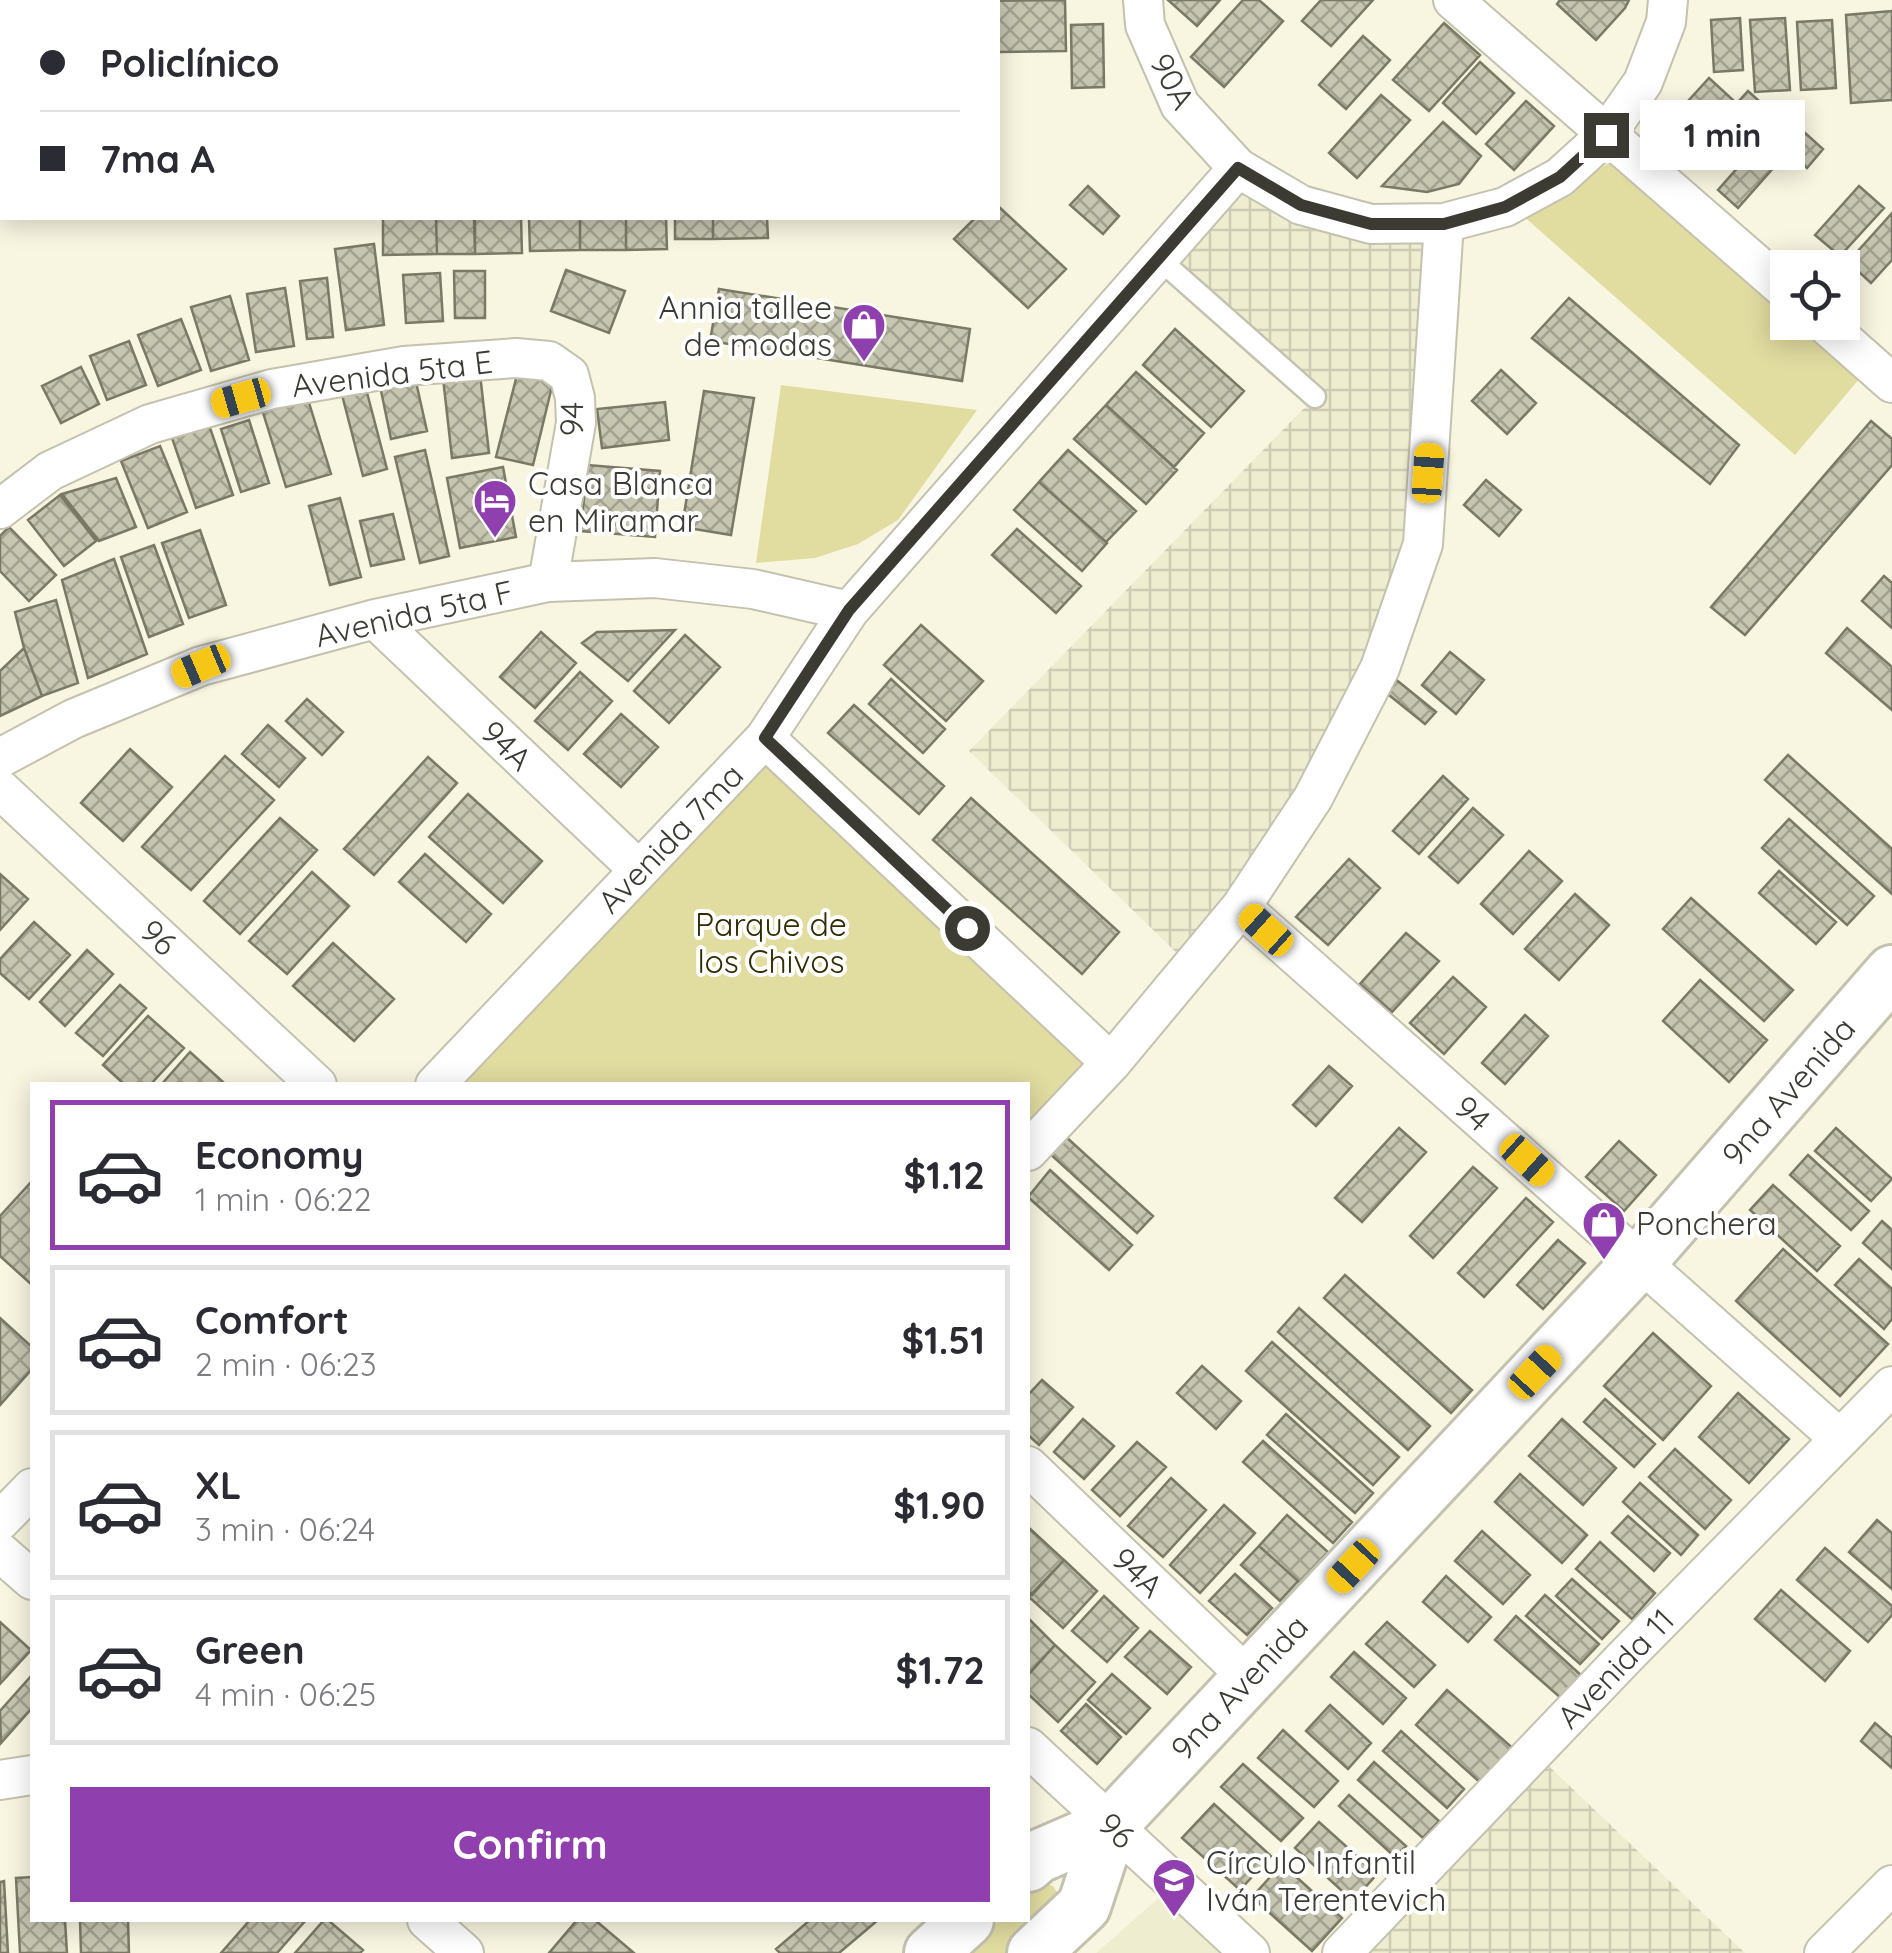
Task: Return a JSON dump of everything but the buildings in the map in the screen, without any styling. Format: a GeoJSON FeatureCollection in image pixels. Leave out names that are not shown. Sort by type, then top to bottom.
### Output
{"type":"FeatureCollection","features":[{"type":"Feature","properties":{"kind":"main road","name":"9na Avenida"},"geometry":{"type":"LineString","coordinates":[[1112,1825],[1640,1260],[1892,972]]}},
{"type":"Feature","properties":{"kind":"main road"},"geometry":{"type":"LineString","coordinates":[[1030,1863],[1112,1825]]}},
{"type":"Feature","properties":{"kind":"main road"},"geometry":{"type":"LineString","coordinates":[[1034,1953],[1084,1906],[1112,1825]]}},
{"type":"Feature","properties":{"kind":"main road"},"geometry":{"type":"LineString","coordinates":[[931,1953],[966,1922]]}},
{"type":"Feature","properties":{"kind":"street","name":"90A"},"geometry":{"type":"LineString","coordinates":[[1143,0],[1145,26],[1180,105],[1238,168],[1301,205],[1371,224],[1444,224],[1505,207],[1560,177],[1606,135],[1643,82],[1666,22],[1668,0]]}},
{"type":"Feature","properties":{"kind":"street"},"geometry":{"type":"LineString","coordinates":[[1453,0],[1770,276]]}},
{"type":"Feature","properties":{"kind":"street","name":"Avenida 7ma"},"geometry":{"type":"LineString","coordinates":[[438,1082],[765,738],[849,610],[1238,168]]}},
{"type":"Feature","properties":{"kind":"street"},"geometry":{"type":"LineString","coordinates":[[1030,1149],[1111,1063],[1241,906],[1313,798],[1380,668],[1423,544],[1444,224]]}},
{"type":"Feature","properties":{"kind":"street"},"geometry":{"type":"LineString","coordinates":[[1845,340],[1889,375]]}},
{"type":"Feature","properties":{"kind":"street","name":"Avenida 5ta E"},"geometry":{"type":"LineString","coordinates":[[0,508],[50,470],[150,424],[272,388],[404,366],[516,358],[548,361],[569,375]]}},
{"type":"Feature","properties":{"kind":"street","name":"94"},"geometry":{"type":"LineString","coordinates":[[548,582],[576,423],[569,375]]}},
{"type":"Feature","properties":{"kind":"street","name":"Avenida 5ta F"},"geometry":{"type":"LineString","coordinates":[[0,758],[74,720],[201,666],[375,619],[548,582],[656,578],[752,589],[849,610]]}},
{"type":"Feature","properties":{"kind":"street","name":"94A"},"geometry":{"type":"LineString","coordinates":[[375,619],[639,870]]}},
{"type":"Feature","properties":{"kind":"street"},"geometry":{"type":"LineString","coordinates":[[765,738],[1111,1063]]}},
{"type":"Feature","properties":{"kind":"street","name":"96"},"geometry":{"type":"LineString","coordinates":[[0,789],[315,1082]]}},
{"type":"Feature","properties":{"kind":"street","name":"94"},"geometry":{"type":"LineString","coordinates":[[1241,906],[1840,1439]]}},
{"type":"Feature","properties":{"kind":"street","name":"Avenida 11"},"geometry":{"type":"LineString","coordinates":[[1342,1953],[1624,1657],[1891,1390]]}},
{"type":"Feature","properties":{"kind":"street","name":"94A"},"geometry":{"type":"LineString","coordinates":[[1030,1468],[1248,1677]]}},
{"type":"Feature","properties":{"kind":"street"},"geometry":{"type":"LineString","coordinates":[[0,1521],[30,1490]]}},
{"type":"Feature","properties":{"kind":"street"},"geometry":{"type":"LineString","coordinates":[[0,1552],[30,1578]]}},
{"type":"Feature","properties":{"kind":"street","name":"96"},"geometry":{"type":"LineString","coordinates":[[1030,1749],[1250,1953]]}},
{"type":"Feature","properties":{"kind":"street"},"geometry":{"type":"LineString","coordinates":[[0,1780],[30,1775]]}},
{"type":"Feature","properties":{"kind":"street"},"geometry":{"type":"LineString","coordinates":[[1824,1953],[1892,1885]]}},
{"type":"Feature","properties":{"kind":"street"},"geometry":{"type":"LineString","coordinates":[[429,1922],[464,1953]]}},
{"type":"Feature","properties":{"kind":"lane"},"geometry":{"type":"LineString","coordinates":[[1158,258],[1315,397]]}},
{"type":"Feature","properties":{"kind":"shaded area"},"geometry":{"type":"Polygon","coordinates":[[[1238,168],[1301,205],[1444,223],[1423,544],[1380,668],[1187,963],[969,751],[1314,398],[1158,258],[1238,168]]]}},
{"type":"Feature","properties":{"kind":"shaded area"},"geometry":{"type":"Polygon","coordinates":[[[1534,1752],[1745,1953],[1342,1953],[1534,1752]]]}},
{"type":"Feature","properties":{"kind":"shaded area","name":"Círculo Infantil Iván Terentevich"},"geometry":{"type":"Polygon","coordinates":[[[1175,1884],[1250,1953],[1096,1953],[1175,1884]]]}},
{"type":"Feature","properties":{"kind":"green space"},"geometry":{"type":"Polygon","coordinates":[[[1609,163],[1770,301],[1770,340],[1816,340],[1860,378],[1795,455],[1522,215],[1609,163]]]}},
{"type":"Feature","properties":{"kind":"green space"},"geometry":{"type":"Polygon","coordinates":[[[781,385],[977,410],[898,520],[858,544],[815,558],[756,563],[781,385]]]}},
{"type":"Feature","properties":{"kind":"green space","name":"Parque de los Chivos"},"geometry":{"type":"Polygon","coordinates":[[[765,738],[1111,1063],[1030,1149],[1030,1082],[438,1082],[765,738]]]}},
{"type":"Feature","properties":{"kind":"green space"},"geometry":{"type":"Polygon","coordinates":[[[1040,1882],[1053,1886],[1059,1896],[1010,1953],[966,1953],[998,1922],[1030,1922],[1030,1892],[1040,1882]]]}},
{"type":"Feature","properties":{"kind":"place","name":"Annia tallee de modas"},"geometry":{"type":"Point","coordinates":[864,363]}},
{"type":"Feature","properties":{"kind":"place","name":"Casa Blanca en Miramar"},"geometry":{"type":"Point","coordinates":[495,539]}},
{"type":"Feature","properties":{"kind":"place","name":"Ponchera"},"geometry":{"type":"Point","coordinates":[1604,1261]}},
{"type":"Feature","properties":{"kind":"place","name":"Círculo Infantil Iván Terentevich"},"geometry":{"type":"Point","coordinates":[1174,1918]}},
{"type":"Feature","properties":{"kind":"route"},"geometry":{"type":"LineString","coordinates":[[967,928],[765,738],[849,610],[1238,168],[1301,205],[1371,224],[1444,224],[1505,207],[1560,177],[1606,135]]}}]}
